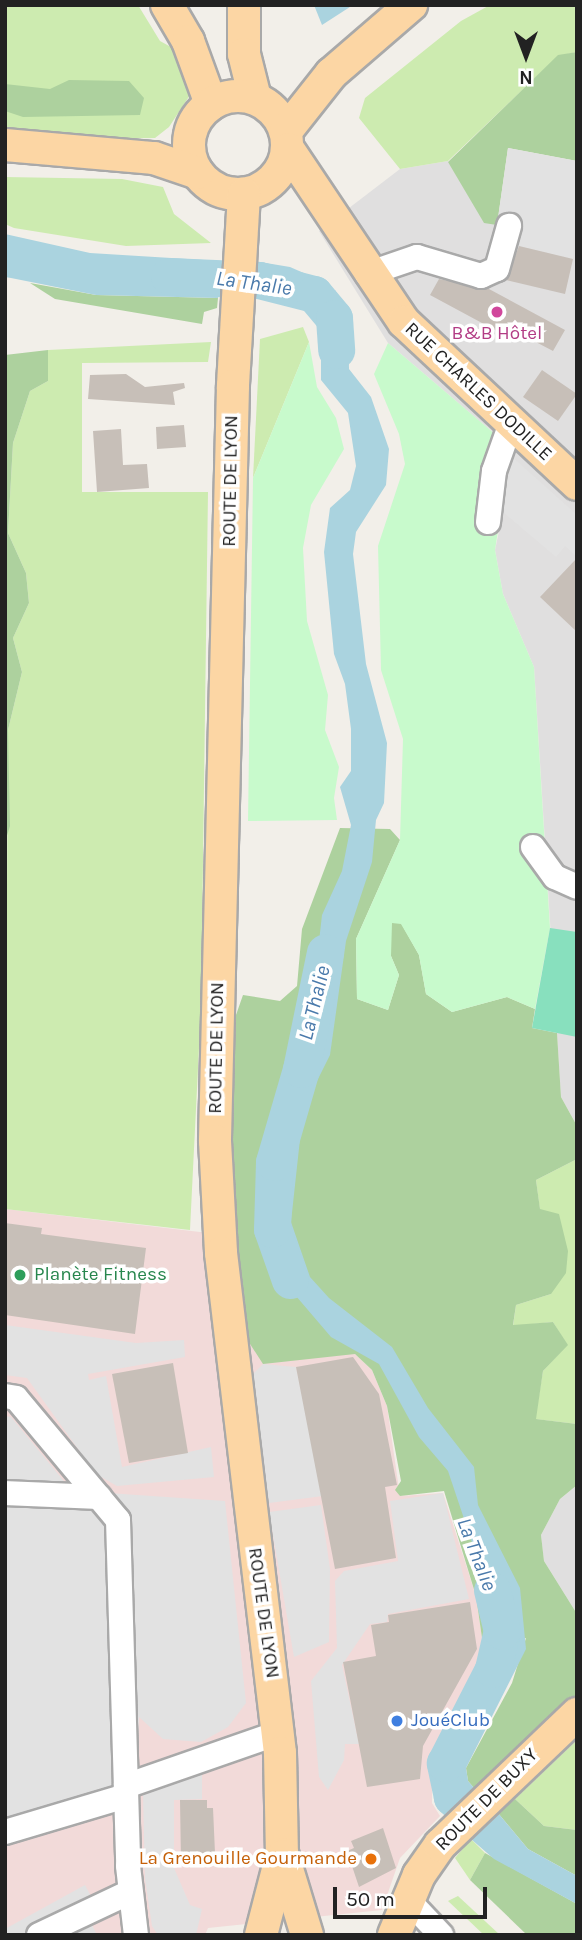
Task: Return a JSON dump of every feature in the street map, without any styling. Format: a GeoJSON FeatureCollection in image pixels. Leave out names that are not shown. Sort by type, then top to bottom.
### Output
{"type":"FeatureCollection","features":[{"type":"Feature","properties":{"kind":"main road"},"geometry":{"type":"LineString","coordinates":[[167,5],[188,41],[211,104]]}},
{"type":"Feature","properties":{"kind":"main road"},"geometry":{"type":"LineString","coordinates":[[244,5],[244,54],[255,98]]}},
{"type":"Feature","properties":{"kind":"main road"},"geometry":{"type":"LineString","coordinates":[[5,145],[154,158],[246,191],[281,170],[287,140],[331,74],[411,5]]}},
{"type":"Feature","properties":{"kind":"main road"},"geometry":{"type":"LineString","coordinates":[[198,173],[190,135],[211,104],[240,95],[255,98],[269,105],[287,140]]}},
{"type":"Feature","properties":{"kind":"main road","name":"RUE CHARLES DODILLE"},"geometry":{"type":"LineString","coordinates":[[287,140],[367,274],[420,341],[577,484]]}},
{"type":"Feature","properties":{"kind":"main road","name":"RUE CHARLES DODILLE"},"geometry":{"type":"LineString","coordinates":[[246,191],[337,226]]}},
{"type":"Feature","properties":{"kind":"main road","name":"ROUTE DE LYON"},"geometry":{"type":"LineString","coordinates":[[246,191],[238,243],[215,1141],[221,1253],[278,1733],[282,1854],[307,1935]]}},
{"type":"Feature","properties":{"kind":"main road","name":"ROUTE DE BUXY"},"geometry":{"type":"LineString","coordinates":[[394,1935],[407,1899],[440,1845],[577,1714]]}},
{"type":"Feature","properties":{"kind":"main road","name":"ROUTE DE LYON"},"geometry":{"type":"LineString","coordinates":[[261,1935],[282,1854]]}},
{"type":"Feature","properties":{"kind":"lane"},"geometry":{"type":"LineString","coordinates":[[367,274],[417,257],[481,276],[497,269],[509,226]]}},
{"type":"Feature","properties":{"kind":"lane"},"geometry":{"type":"LineString","coordinates":[[488,522],[492,478],[511,424]]}},
{"type":"Feature","properties":{"kind":"lane"},"geometry":{"type":"LineString","coordinates":[[533,847],[555,877],[577,887]]}},
{"type":"Feature","properties":{"kind":"lane"},"geometry":{"type":"LineString","coordinates":[[5,1396],[16,1398],[118,1520],[122,1793],[136,1935]]}},
{"type":"Feature","properties":{"kind":"lane"},"geometry":{"type":"LineString","coordinates":[[5,1493],[99,1497]]}},
{"type":"Feature","properties":{"kind":"lane"},"geometry":{"type":"LineString","coordinates":[[5,1832],[122,1793],[278,1733]]}},
{"type":"Feature","properties":{"kind":"lane"},"geometry":{"type":"LineString","coordinates":[[39,1935],[130,1892]]}},
{"type":"Feature","properties":{"kind":"lane"},"geometry":{"type":"LineString","coordinates":[[407,1899],[441,1935]]}},
{"type":"Feature","properties":{"kind":"shaded area"},"geometry":{"type":"Polygon","coordinates":[[[508,148],[577,161],[573,259],[514,245],[497,225],[508,148]]]}},
{"type":"Feature","properties":{"kind":"shaded area"},"geometry":{"type":"Polygon","coordinates":[[[448,161],[484,222],[577,161],[577,1126],[561,1097],[534,667],[503,594],[495,550],[503,512],[496,435],[388,343],[319,231],[400,169],[448,161]]]}},
{"type":"Feature","properties":{"kind":"shaded area"},"geometry":{"type":"Polygon","coordinates":[[[510,455],[577,515],[577,557],[565,546],[556,557],[503,512],[510,455]]]}},
{"type":"Feature","properties":{"kind":"shaded area"},"geometry":{"type":"Polygon","coordinates":[[[5,1209],[234,1236],[344,1354],[355,1354],[372,1370],[387,1406],[400,1496],[443,1493],[476,1596],[484,1652],[432,1757],[432,1803],[440,1816],[400,1858],[382,1910],[208,1928],[205,1935],[5,1935],[5,1209]]]}},
{"type":"Feature","properties":{"kind":"shaded area"},"geometry":{"type":"Polygon","coordinates":[[[5,1325],[136,1343],[184,1340],[185,1357],[88,1374],[89,1380],[106,1376],[122,1467],[211,1447],[214,1477],[117,1486],[96,1474],[27,1378],[5,1375],[5,1325]]]}},
{"type":"Feature","properties":{"kind":"shaded area"},"geometry":{"type":"Polygon","coordinates":[[[263,1364],[296,1367],[323,1496],[269,1503],[248,1379],[263,1364]]]}},
{"type":"Feature","properties":{"kind":"shaded area"},"geometry":{"type":"Polygon","coordinates":[[[5,1416],[11,1417],[68,1486],[5,1482],[5,1416]]]}},
{"type":"Feature","properties":{"kind":"shaded area"},"geometry":{"type":"Polygon","coordinates":[[[577,1485],[577,1614],[544,1561],[541,1535],[560,1499],[577,1485]]]}},
{"type":"Feature","properties":{"kind":"shaded area"},"geometry":{"type":"Polygon","coordinates":[[[5,1486],[225,1501],[246,1703],[228,1727],[201,1742],[163,1739],[139,1717],[136,1784],[5,1829],[5,1486]]]}},
{"type":"Feature","properties":{"kind":"shaded area"},"geometry":{"type":"Polygon","coordinates":[[[443,1493],[469,1599],[388,1614],[387,1622],[370,1624],[342,1665],[359,1744],[345,1744],[344,1760],[328,1790],[319,1777],[311,1681],[337,1648],[335,1581],[344,1571],[398,1561],[390,1501],[443,1493]]]}},
{"type":"Feature","properties":{"kind":"shaded area"},"geometry":{"type":"Polygon","coordinates":[[[321,1505],[330,1569],[329,1642],[294,1657],[269,1512],[321,1505]]]}},
{"type":"Feature","properties":{"kind":"shaded area"},"geometry":{"type":"Polygon","coordinates":[[[202,1774],[202,1799],[174,1800],[174,1868],[190,1905],[202,1909],[196,1935],[158,1935],[152,1926],[145,1879],[143,1795],[202,1774]]]}},
{"type":"Feature","properties":{"kind":"shaded area"},"geometry":{"type":"Polygon","coordinates":[[[85,1885],[92,1898],[115,1885],[117,1909],[100,1914],[92,1925],[97,1935],[5,1935],[5,1929],[85,1885]]]}},
{"type":"Feature","properties":{"kind":"green space"},"geometry":{"type":"Polygon","coordinates":[[[5,5],[138,5],[160,41],[180,52],[192,92],[169,127],[155,138],[31,139],[5,134],[5,5]]]}},
{"type":"Feature","properties":{"kind":"green space"},"geometry":{"type":"Polygon","coordinates":[[[490,5],[577,5],[577,52],[558,56],[448,161],[400,169],[359,118],[365,98],[461,21],[490,5]]]}},
{"type":"Feature","properties":{"kind":"green space"},"geometry":{"type":"Polygon","coordinates":[[[577,52],[577,161],[508,148],[497,225],[484,223],[448,162],[558,55],[577,52]]]}},
{"type":"Feature","properties":{"kind":"green space"},"geometry":{"type":"Polygon","coordinates":[[[69,80],[129,81],[144,98],[140,115],[23,117],[5,111],[5,84],[50,89],[69,80]]]}},
{"type":"Feature","properties":{"kind":"green space"},"geometry":{"type":"Polygon","coordinates":[[[5,177],[122,179],[163,187],[174,214],[211,243],[126,246],[14,228],[5,224],[5,177]]]}},
{"type":"Feature","properties":{"kind":"green space"},"geometry":{"type":"Polygon","coordinates":[[[30,283],[96,295],[218,298],[217,308],[204,312],[202,324],[55,299],[30,283]]]}},
{"type":"Feature","properties":{"kind":"green space"},"geometry":{"type":"Polygon","coordinates":[[[303,327],[309,342],[253,478],[260,339],[303,327]]]}},
{"type":"Feature","properties":{"kind":"green space"},"geometry":{"type":"Polygon","coordinates":[[[211,342],[208,362],[82,363],[82,492],[208,492],[201,1008],[190,1230],[5,1209],[8,730],[22,672],[13,638],[29,603],[26,573],[8,533],[13,443],[30,391],[48,381],[48,350],[211,342]]]}},
{"type":"Feature","properties":{"kind":"green space"},"geometry":{"type":"Polygon","coordinates":[[[309,342],[317,387],[336,418],[344,449],[311,505],[303,548],[307,621],[328,695],[325,730],[339,767],[334,798],[337,820],[248,821],[253,478],[309,342]]]}},
{"type":"Feature","properties":{"kind":"green space"},"geometry":{"type":"Polygon","coordinates":[[[388,343],[496,435],[509,460],[495,550],[503,594],[534,667],[550,928],[535,1009],[507,997],[452,1012],[426,994],[419,955],[401,924],[392,923],[391,956],[399,975],[388,1010],[357,999],[356,939],[400,840],[403,739],[381,670],[378,546],[405,464],[399,434],[374,374],[388,343]]]}},
{"type":"Feature","properties":{"kind":"green space"},"geometry":{"type":"Polygon","coordinates":[[[48,350],[48,381],[30,391],[13,443],[8,533],[26,573],[29,603],[13,638],[22,672],[8,730],[10,826],[5,842],[5,355],[48,350]]]}},
{"type":"Feature","properties":{"kind":"green space"},"geometry":{"type":"Polygon","coordinates":[[[340,828],[390,829],[400,840],[356,939],[357,999],[388,1010],[399,975],[391,956],[391,923],[401,923],[419,955],[426,994],[452,1012],[507,997],[535,1009],[532,1028],[557,1033],[561,1097],[577,1126],[577,1159],[536,1180],[540,1209],[559,1214],[568,1251],[566,1273],[551,1294],[516,1305],[513,1325],[553,1322],[568,1345],[543,1371],[536,1419],[577,1424],[577,1485],[560,1499],[541,1535],[544,1561],[577,1614],[577,1696],[480,1795],[468,1781],[466,1768],[512,1683],[526,1638],[484,1652],[476,1596],[444,1491],[400,1496],[395,1490],[401,1481],[387,1406],[372,1370],[355,1354],[263,1364],[243,1333],[232,1200],[229,1035],[243,995],[280,1001],[297,986],[302,929],[340,828]]]}},
{"type":"Feature","properties":{"kind":"green space"},"geometry":{"type":"Polygon","coordinates":[[[550,928],[577,932],[577,1037],[532,1028],[550,928]]]}},
{"type":"Feature","properties":{"kind":"green space"},"geometry":{"type":"Polygon","coordinates":[[[577,1159],[577,1424],[535,1419],[543,1371],[567,1345],[553,1322],[513,1326],[516,1305],[551,1294],[536,1180],[577,1159]]]}},
{"type":"Feature","properties":{"kind":"green space"},"geometry":{"type":"Polygon","coordinates":[[[577,1740],[577,1830],[544,1826],[515,1799],[577,1740]]]}},
{"type":"Feature","properties":{"kind":"green space"},"geometry":{"type":"Polygon","coordinates":[[[515,1799],[544,1826],[577,1830],[577,1876],[528,1849],[498,1813],[515,1799]]]}},
{"type":"Feature","properties":{"kind":"green space"},"geometry":{"type":"Polygon","coordinates":[[[471,1839],[485,1853],[470,1880],[455,1858],[471,1839]]]}},
{"type":"Feature","properties":{"kind":"green space"},"geometry":{"type":"Polygon","coordinates":[[[485,1853],[577,1904],[577,1935],[527,1935],[470,1880],[485,1853]]]}},
{"type":"Feature","properties":{"kind":"green space"},"geometry":{"type":"Polygon","coordinates":[[[458,1896],[500,1935],[484,1935],[448,1901],[458,1896]]]}},
{"type":"Feature","properties":{"kind":"water"},"geometry":{"type":"Polygon","coordinates":[[[314,5],[353,5],[322,25],[314,5]]]}},
{"type":"Feature","properties":{"kind":"water"},"geometry":{"type":"Polygon","coordinates":[[[5,234],[90,253],[220,261],[218,298],[96,295],[5,277],[5,234]]]}},
{"type":"Feature","properties":{"kind":"water"},"geometry":{"type":"Polygon","coordinates":[[[254,261],[290,267],[322,281],[310,304],[290,296],[253,295],[254,261]]]}},
{"type":"Feature","properties":{"kind":"water"},"geometry":{"type":"Polygon","coordinates":[[[335,290],[348,312],[349,369],[371,397],[389,449],[386,485],[356,532],[353,554],[366,664],[387,743],[384,803],[376,820],[372,862],[346,941],[330,1055],[308,1099],[301,1130],[291,1222],[310,1277],[329,1298],[392,1347],[428,1408],[474,1467],[478,1505],[520,1588],[526,1649],[466,1768],[468,1781],[480,1795],[459,1815],[441,1794],[439,1783],[498,1656],[495,1611],[448,1471],[419,1437],[379,1364],[331,1337],[290,1289],[273,1228],[279,1130],[308,1039],[322,915],[342,871],[351,825],[340,787],[351,771],[351,729],[345,684],[334,654],[324,552],[330,508],[350,490],[356,466],[348,413],[321,380],[321,312],[335,290]]]}},
{"type":"Feature","properties":{"kind":"water"},"geometry":{"type":"Polygon","coordinates":[[[498,1813],[528,1849],[577,1876],[577,1904],[494,1859],[471,1839],[498,1813]]]}},
{"type":"Feature","properties":{"kind":"building"},"geometry":{"type":"Polygon","coordinates":[[[519,246],[573,259],[565,294],[506,280],[519,246]]]}},
{"type":"Feature","properties":{"kind":"building","name":"B&B Hôtel"},"geometry":{"type":"Polygon","coordinates":[[[439,279],[489,289],[565,330],[553,351],[513,330],[508,337],[430,295],[439,279]]]}},
{"type":"Feature","properties":{"kind":"building"},"geometry":{"type":"Polygon","coordinates":[[[542,370],[577,394],[558,421],[523,397],[542,370]]]}},
{"type":"Feature","properties":{"kind":"building"},"geometry":{"type":"Polygon","coordinates":[[[126,374],[145,387],[184,383],[185,388],[173,392],[175,405],[88,399],[90,375],[126,374]]]}},
{"type":"Feature","properties":{"kind":"building"},"geometry":{"type":"Polygon","coordinates":[[[184,425],[186,447],[157,449],[156,427],[184,425]]]}},
{"type":"Feature","properties":{"kind":"building"},"geometry":{"type":"Polygon","coordinates":[[[121,429],[123,465],[147,464],[149,488],[97,492],[93,431],[121,429]]]}},
{"type":"Feature","properties":{"kind":"building"},"geometry":{"type":"Polygon","coordinates":[[[577,558],[577,632],[540,597],[577,558]]]}},
{"type":"Feature","properties":{"kind":"building"},"geometry":{"type":"Polygon","coordinates":[[[5,1223],[42,1228],[41,1234],[146,1248],[135,1334],[5,1315],[5,1223]]]}},
{"type":"Feature","properties":{"kind":"building"},"geometry":{"type":"Polygon","coordinates":[[[353,1357],[379,1394],[397,1485],[385,1487],[396,1558],[335,1569],[296,1367],[353,1357]]]}},
{"type":"Feature","properties":{"kind":"building"},"geometry":{"type":"Polygon","coordinates":[[[173,1363],[188,1453],[129,1463],[112,1374],[173,1363]]]}},
{"type":"Feature","properties":{"kind":"building","name":"JouéClub"},"geometry":{"type":"Polygon","coordinates":[[[470,1602],[477,1649],[423,1746],[420,1779],[367,1787],[343,1662],[376,1656],[371,1625],[389,1622],[388,1615],[470,1602]]]}},
{"type":"Feature","properties":{"kind":"building"},"geometry":{"type":"Polygon","coordinates":[[[180,1800],[207,1800],[207,1808],[213,1808],[215,1853],[199,1854],[199,1863],[181,1863],[180,1800]]]}},
{"type":"Feature","properties":{"kind":"building","name":"La Grenouille Gourmande"},"geometry":{"type":"Polygon","coordinates":[[[383,1828],[396,1868],[359,1887],[347,1851],[354,1848],[351,1841],[383,1828]]]}},
{"type":"Feature","properties":{"kind":"waterway","name":"La Thalie"},"geometry":{"type":"LineString","coordinates":[[169,276],[259,280],[314,294],[334,318],[336,350]]}},
{"type":"Feature","properties":{"kind":"waterway","name":"La Thalie"},"geometry":{"type":"LineString","coordinates":[[290,1280],[272,1229],[274,1162],[301,1069],[325,952]]}},
{"type":"Feature","properties":{"kind":"waterway","name":"La Thalie"},"geometry":{"type":"LineString","coordinates":[[463,1807],[452,1797],[445,1763],[493,1669],[502,1631],[492,1590]]}},
{"type":"Feature","properties":{"kind":"place","name":"B&B Hôtel"},"geometry":{"type":"Point","coordinates":[497,312]}},
{"type":"Feature","properties":{"kind":"place","name":"Planète Fitness"},"geometry":{"type":"Point","coordinates":[20,1275]}},
{"type":"Feature","properties":{"kind":"place","name":"JouéClub"},"geometry":{"type":"Point","coordinates":[397,1721]}},
{"type":"Feature","properties":{"kind":"place","name":"La Grenouille Gourmande"},"geometry":{"type":"Point","coordinates":[371,1859]}}]}
